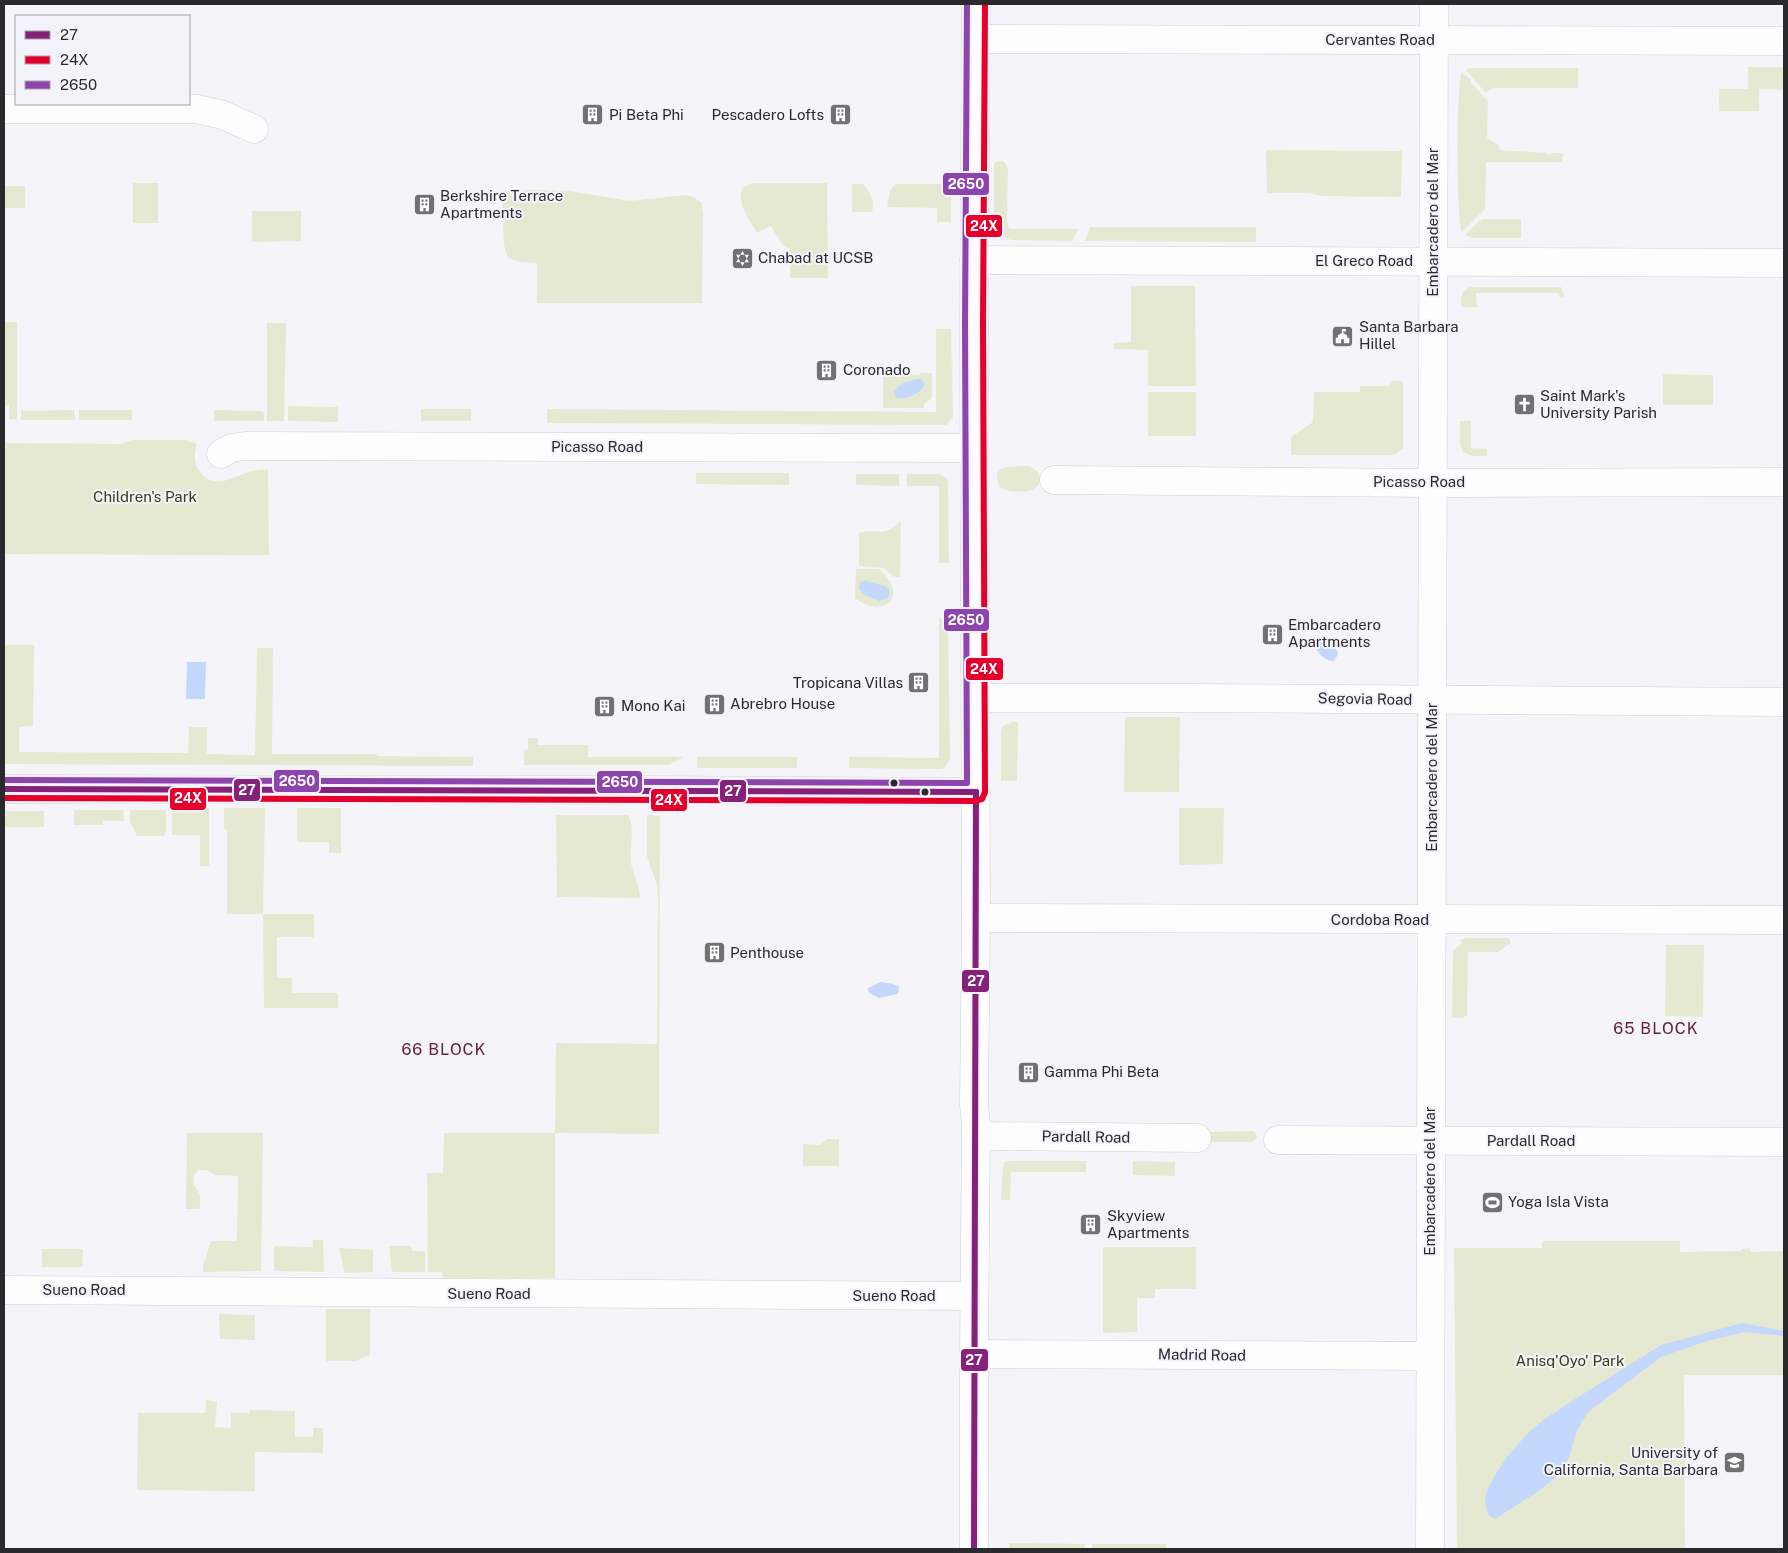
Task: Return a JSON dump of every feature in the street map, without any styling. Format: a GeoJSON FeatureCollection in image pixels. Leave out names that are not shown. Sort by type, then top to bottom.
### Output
{"type":"FeatureCollection","features":[{"type":"Feature","properties":{"kind":"street"},"geometry":{"type":"LineString","coordinates":[[974,1549],[976,698],[974,260],[976,4]]}},
{"type":"Feature","properties":{"kind":"street","name":"Embarcadero del Mar"},"geometry":{"type":"LineString","coordinates":[[1430,1549],[1434,4]]}},
{"type":"Feature","properties":{"kind":"street","name":"Cervantes Road"},"geometry":{"type":"LineString","coordinates":[[976,39],[1784,41]]}},
{"type":"Feature","properties":{"kind":"street"},"geometry":{"type":"LineString","coordinates":[[4,108],[197,109],[222,115],[254,129]]}},
{"type":"Feature","properties":{"kind":"street","name":"El Greco Road"},"geometry":{"type":"LineString","coordinates":[[974,260],[1784,264]]}},
{"type":"Feature","properties":{"kind":"street","name":"Picasso Road"},"geometry":{"type":"LineString","coordinates":[[221,454],[231,448],[245,446],[974,448]]}},
{"type":"Feature","properties":{"kind":"street","name":"Picasso Road"},"geometry":{"type":"LineString","coordinates":[[1054,480],[1433,483],[1784,482]]}},
{"type":"Feature","properties":{"kind":"street","name":"Segovia Road"},"geometry":{"type":"LineString","coordinates":[[976,698],[1784,702]]}},
{"type":"Feature","properties":{"kind":"street"},"geometry":{"type":"LineString","coordinates":[[4,789],[976,792]]}},
{"type":"Feature","properties":{"kind":"street","name":"Cordoba Road"},"geometry":{"type":"LineString","coordinates":[[976,918],[1784,920]]}},
{"type":"Feature","properties":{"kind":"street","name":"Pardall Road"},"geometry":{"type":"LineString","coordinates":[[976,1136],[1197,1138]]}},
{"type":"Feature","properties":{"kind":"street","name":"Pardall Road"},"geometry":{"type":"LineString","coordinates":[[1278,1140],[1784,1142]]}},
{"type":"Feature","properties":{"kind":"street","name":"Sueno Road"},"geometry":{"type":"LineString","coordinates":[[4,1290],[974,1296]]}},
{"type":"Feature","properties":{"kind":"street","name":"Madrid Road"},"geometry":{"type":"LineString","coordinates":[[974,1354],[1430,1356]]}},
{"type":"Feature","properties":{"kind":"green space"},"geometry":{"type":"Polygon","coordinates":[[[1748,67],[1784,67],[1784,90],[1759,89],[1759,111],[1719,111],[1719,89],[1749,89],[1748,67]]]}},
{"type":"Feature","properties":{"kind":"green space"},"geometry":{"type":"Polygon","coordinates":[[[1470,68],[1578,68],[1578,88],[1493,88],[1485,92],[1466,70],[1470,68]]]}},
{"type":"Feature","properties":{"kind":"green space"},"geometry":{"type":"Polygon","coordinates":[[[1462,72],[1488,101],[1487,138],[1499,146],[1500,150],[1545,153],[1549,155],[1563,153],[1562,162],[1486,162],[1485,209],[1462,232],[1459,203],[1458,151],[1459,100],[1462,72]]]}},
{"type":"Feature","properties":{"kind":"green space"},"geometry":{"type":"Polygon","coordinates":[[[1266,150],[1402,151],[1401,197],[1267,193],[1266,150]]]}},
{"type":"Feature","properties":{"kind":"green space"},"geometry":{"type":"Polygon","coordinates":[[[1003,161],[1008,168],[1007,219],[1009,229],[1078,229],[1072,241],[1011,240],[999,235],[994,225],[994,163],[1003,161]]]}},
{"type":"Feature","properties":{"kind":"green space"},"geometry":{"type":"Polygon","coordinates":[[[133,183],[158,183],[158,223],[133,223],[133,183]]]}},
{"type":"Feature","properties":{"kind":"green space"},"geometry":{"type":"Polygon","coordinates":[[[753,183],[827,183],[828,278],[790,278],[790,249],[781,243],[771,226],[757,233],[742,206],[742,188],[753,183]]]}},
{"type":"Feature","properties":{"kind":"green space"},"geometry":{"type":"Polygon","coordinates":[[[852,184],[863,184],[868,190],[872,200],[872,212],[852,212],[852,184]]]}},
{"type":"Feature","properties":{"kind":"green space"},"geometry":{"type":"Polygon","coordinates":[[[896,184],[951,184],[951,222],[937,222],[937,208],[887,207],[890,190],[896,184]]]}},
{"type":"Feature","properties":{"kind":"green space"},"geometry":{"type":"Polygon","coordinates":[[[4,186],[25,186],[25,208],[4,208],[4,186]]]}},
{"type":"Feature","properties":{"kind":"green space"},"geometry":{"type":"Polygon","coordinates":[[[502,191],[570,191],[629,201],[686,195],[701,202],[703,213],[702,303],[537,303],[537,263],[520,262],[508,258],[504,245],[502,191]]]}},
{"type":"Feature","properties":{"kind":"green space"},"geometry":{"type":"Polygon","coordinates":[[[252,211],[301,211],[301,241],[252,242],[252,211]]]}},
{"type":"Feature","properties":{"kind":"green space"},"geometry":{"type":"Polygon","coordinates":[[[1482,219],[1521,219],[1521,238],[1474,238],[1465,235],[1482,219]]]}},
{"type":"Feature","properties":{"kind":"green space"},"geometry":{"type":"Polygon","coordinates":[[[1090,227],[1256,227],[1256,242],[1085,241],[1090,227]]]}},
{"type":"Feature","properties":{"kind":"green space"},"geometry":{"type":"Polygon","coordinates":[[[1131,286],[1195,286],[1196,386],[1148,386],[1148,350],[1114,349],[1114,343],[1131,342],[1131,286]]]}},
{"type":"Feature","properties":{"kind":"green space"},"geometry":{"type":"Polygon","coordinates":[[[1470,287],[1561,287],[1564,296],[1562,298],[1558,293],[1476,293],[1477,307],[1461,307],[1463,293],[1470,287]]]}},
{"type":"Feature","properties":{"kind":"green space"},"geometry":{"type":"Polygon","coordinates":[[[4,322],[17,322],[17,419],[9,419],[9,405],[5,405],[4,322]]]}},
{"type":"Feature","properties":{"kind":"green space"},"geometry":{"type":"Polygon","coordinates":[[[267,323],[286,323],[284,421],[267,421],[267,323]]]}},
{"type":"Feature","properties":{"kind":"green space"},"geometry":{"type":"Polygon","coordinates":[[[936,329],[951,329],[953,417],[946,425],[547,423],[547,409],[936,412],[936,329]]]}},
{"type":"Feature","properties":{"kind":"green space"},"geometry":{"type":"Polygon","coordinates":[[[883,373],[918,375],[932,373],[932,398],[924,404],[924,408],[883,408],[883,373]]]}},
{"type":"Feature","properties":{"kind":"green space"},"geometry":{"type":"Polygon","coordinates":[[[1663,374],[1713,375],[1713,405],[1663,405],[1663,374]]]}},
{"type":"Feature","properties":{"kind":"green space"},"geometry":{"type":"Polygon","coordinates":[[[1393,381],[1403,381],[1403,448],[1394,455],[1291,455],[1291,437],[1313,422],[1314,392],[1360,392],[1360,386],[1388,386],[1393,381]]]}},
{"type":"Feature","properties":{"kind":"green space"},"geometry":{"type":"Polygon","coordinates":[[[1148,392],[1196,392],[1196,436],[1148,436],[1148,392]]]}},
{"type":"Feature","properties":{"kind":"green space"},"geometry":{"type":"Polygon","coordinates":[[[288,406],[338,407],[338,422],[288,421],[288,406]]]}},
{"type":"Feature","properties":{"kind":"green space"},"geometry":{"type":"Polygon","coordinates":[[[421,409],[471,409],[471,421],[421,421],[421,409]]]}},
{"type":"Feature","properties":{"kind":"green space"},"geometry":{"type":"Polygon","coordinates":[[[74,410],[75,420],[21,420],[21,411],[74,410]]]}},
{"type":"Feature","properties":{"kind":"green space"},"geometry":{"type":"Polygon","coordinates":[[[79,410],[132,410],[132,420],[79,420],[79,410]]]}},
{"type":"Feature","properties":{"kind":"green space"},"geometry":{"type":"Polygon","coordinates":[[[214,410],[262,411],[264,413],[264,421],[214,421],[214,410]]]}},
{"type":"Feature","properties":{"kind":"green space"},"geometry":{"type":"Polygon","coordinates":[[[1460,421],[1471,421],[1471,448],[1487,449],[1487,456],[1472,456],[1463,452],[1460,445],[1460,421]]]}},
{"type":"Feature","properties":{"kind":"green space","name":"Children's Park"},"geometry":{"type":"Polygon","coordinates":[[[132,440],[186,440],[197,444],[195,457],[197,467],[210,480],[229,480],[251,471],[268,469],[269,555],[4,554],[4,443],[121,444],[132,440]]]}},
{"type":"Feature","properties":{"kind":"green space"},"geometry":{"type":"Polygon","coordinates":[[[1028,466],[1035,469],[1040,475],[1039,484],[1036,487],[1029,491],[1019,492],[1000,488],[997,474],[1000,470],[1009,467],[1028,466]]]}},
{"type":"Feature","properties":{"kind":"green space"},"geometry":{"type":"Polygon","coordinates":[[[696,473],[789,473],[789,485],[696,484],[696,473]]]}},
{"type":"Feature","properties":{"kind":"green space"},"geometry":{"type":"Polygon","coordinates":[[[856,474],[899,474],[899,486],[856,485],[856,474]]]}},
{"type":"Feature","properties":{"kind":"green space"},"geometry":{"type":"Polygon","coordinates":[[[907,474],[940,474],[948,479],[949,563],[939,563],[939,486],[907,486],[907,474]]]}},
{"type":"Feature","properties":{"kind":"green space"},"geometry":{"type":"Polygon","coordinates":[[[901,521],[899,577],[894,577],[884,568],[859,566],[859,533],[884,532],[901,521]]]}},
{"type":"Feature","properties":{"kind":"green space"},"geometry":{"type":"Polygon","coordinates":[[[856,569],[879,569],[893,588],[893,596],[889,602],[883,606],[875,607],[855,598],[856,569]]]}},
{"type":"Feature","properties":{"kind":"green space"},"geometry":{"type":"Polygon","coordinates":[[[939,619],[948,619],[950,758],[947,764],[942,769],[849,768],[849,757],[939,758],[939,619]]]}},
{"type":"Feature","properties":{"kind":"green space"},"geometry":{"type":"Polygon","coordinates":[[[4,645],[34,645],[33,726],[19,727],[19,752],[188,753],[189,727],[207,727],[207,754],[255,755],[257,648],[273,648],[272,754],[377,754],[377,756],[473,757],[473,766],[4,764],[4,645]]]}},
{"type":"Feature","properties":{"kind":"green space"},"geometry":{"type":"Polygon","coordinates":[[[1125,717],[1180,717],[1179,792],[1124,792],[1125,717]]]}},
{"type":"Feature","properties":{"kind":"green space"},"geometry":{"type":"Polygon","coordinates":[[[1012,722],[1018,722],[1017,781],[1001,781],[1001,731],[1003,726],[1012,722]]]}},
{"type":"Feature","properties":{"kind":"green space"},"geometry":{"type":"Polygon","coordinates":[[[528,738],[538,738],[538,745],[588,745],[588,757],[683,757],[669,765],[524,765],[524,750],[528,749],[528,738]]]}},
{"type":"Feature","properties":{"kind":"green space"},"geometry":{"type":"Polygon","coordinates":[[[697,757],[797,757],[797,768],[697,768],[697,757]]]}},
{"type":"Feature","properties":{"kind":"green space"},"geometry":{"type":"Polygon","coordinates":[[[172,807],[209,808],[209,866],[200,866],[200,835],[172,835],[172,807]]]}},
{"type":"Feature","properties":{"kind":"green space"},"geometry":{"type":"Polygon","coordinates":[[[224,808],[265,808],[263,914],[227,914],[227,829],[224,829],[224,808]]]}},
{"type":"Feature","properties":{"kind":"green space"},"geometry":{"type":"Polygon","coordinates":[[[297,808],[341,808],[341,853],[329,853],[329,842],[297,842],[297,808]]]}},
{"type":"Feature","properties":{"kind":"green space"},"geometry":{"type":"Polygon","coordinates":[[[1179,808],[1224,808],[1223,864],[1179,865],[1179,808]]]}},
{"type":"Feature","properties":{"kind":"green space"},"geometry":{"type":"Polygon","coordinates":[[[74,810],[123,810],[124,821],[103,821],[103,825],[74,825],[74,810]]]}},
{"type":"Feature","properties":{"kind":"green space"},"geometry":{"type":"Polygon","coordinates":[[[130,810],[166,810],[164,836],[137,836],[130,821],[130,810]]]}},
{"type":"Feature","properties":{"kind":"green space"},"geometry":{"type":"Polygon","coordinates":[[[4,811],[44,811],[44,827],[4,827],[4,811]]]}},
{"type":"Feature","properties":{"kind":"green space"},"geometry":{"type":"Polygon","coordinates":[[[556,815],[628,815],[632,826],[631,863],[640,898],[557,897],[556,815]]]}},
{"type":"Feature","properties":{"kind":"green space"},"geometry":{"type":"Polygon","coordinates":[[[647,815],[660,816],[659,1134],[555,1133],[556,1043],[657,1044],[658,898],[657,884],[647,857],[647,815]]]}},
{"type":"Feature","properties":{"kind":"green space"},"geometry":{"type":"Polygon","coordinates":[[[263,914],[314,914],[314,937],[277,937],[277,978],[292,978],[292,993],[338,993],[338,1008],[264,1008],[263,914]]]}},
{"type":"Feature","properties":{"kind":"green space"},"geometry":{"type":"Polygon","coordinates":[[[1467,938],[1509,938],[1511,943],[1498,952],[1468,952],[1467,1015],[1463,1018],[1452,1018],[1453,955],[1454,950],[1462,943],[1460,940],[1467,938]]]}},
{"type":"Feature","properties":{"kind":"green space"},"geometry":{"type":"Polygon","coordinates":[[[1666,945],[1704,945],[1703,1017],[1665,1016],[1666,945]]]}},
{"type":"Feature","properties":{"kind":"green space"},"geometry":{"type":"Polygon","coordinates":[[[1253,1131],[1257,1138],[1252,1142],[1212,1142],[1207,1140],[1208,1132],[1253,1131]]]}},
{"type":"Feature","properties":{"kind":"green space"},"geometry":{"type":"Polygon","coordinates":[[[187,1133],[263,1133],[261,1271],[203,1272],[211,1241],[237,1241],[238,1176],[215,1175],[207,1170],[198,1170],[194,1175],[193,1182],[200,1195],[200,1209],[186,1209],[187,1133]]]}},
{"type":"Feature","properties":{"kind":"green space"},"geometry":{"type":"Polygon","coordinates":[[[444,1133],[555,1133],[555,1278],[443,1278],[442,1272],[428,1272],[427,1173],[443,1173],[444,1133]]]}},
{"type":"Feature","properties":{"kind":"green space"},"geometry":{"type":"Polygon","coordinates":[[[828,1139],[839,1139],[839,1166],[803,1166],[803,1144],[820,1145],[828,1139]]]}},
{"type":"Feature","properties":{"kind":"green space"},"geometry":{"type":"Polygon","coordinates":[[[1086,1161],[1086,1172],[1011,1172],[1010,1200],[1001,1200],[1003,1167],[1005,1162],[1086,1161]]]}},
{"type":"Feature","properties":{"kind":"green space"},"geometry":{"type":"Polygon","coordinates":[[[1133,1161],[1175,1162],[1175,1176],[1133,1175],[1133,1161]]]}},
{"type":"Feature","properties":{"kind":"green space"},"geometry":{"type":"Polygon","coordinates":[[[313,1240],[323,1240],[324,1272],[274,1271],[274,1246],[313,1247],[313,1240]]]}},
{"type":"Feature","properties":{"kind":"green space","name":"Anisq'Oyo' Park"},"geometry":{"type":"Polygon","coordinates":[[[1542,1241],[1680,1241],[1680,1252],[1741,1251],[1742,1249],[1750,1248],[1750,1252],[1784,1251],[1784,1375],[1684,1375],[1685,1549],[1457,1549],[1454,1248],[1542,1248],[1542,1241]]]}},
{"type":"Feature","properties":{"kind":"green space"},"geometry":{"type":"Polygon","coordinates":[[[389,1246],[411,1246],[412,1251],[425,1251],[425,1272],[392,1272],[389,1246]]]}},
{"type":"Feature","properties":{"kind":"green space"},"geometry":{"type":"Polygon","coordinates":[[[1103,1247],[1196,1247],[1196,1289],[1155,1289],[1155,1298],[1137,1298],[1137,1332],[1103,1333],[1103,1247]]]}},
{"type":"Feature","properties":{"kind":"green space"},"geometry":{"type":"Polygon","coordinates":[[[339,1248],[373,1250],[373,1272],[345,1273],[339,1248]]]}},
{"type":"Feature","properties":{"kind":"green space"},"geometry":{"type":"Polygon","coordinates":[[[42,1249],[83,1249],[82,1267],[42,1267],[42,1249]]]}},
{"type":"Feature","properties":{"kind":"green space"},"geometry":{"type":"Polygon","coordinates":[[[326,1309],[370,1309],[370,1355],[356,1361],[326,1361],[326,1309]]]}},
{"type":"Feature","properties":{"kind":"green space"},"geometry":{"type":"Polygon","coordinates":[[[219,1314],[255,1315],[255,1340],[220,1339],[219,1314]]]}},
{"type":"Feature","properties":{"kind":"green space"},"geometry":{"type":"Polygon","coordinates":[[[206,1400],[217,1402],[215,1427],[231,1428],[231,1413],[250,1413],[250,1410],[295,1411],[295,1437],[313,1437],[313,1428],[323,1428],[323,1453],[255,1452],[255,1491],[137,1490],[138,1413],[205,1413],[206,1400]]]}},
{"type":"Feature","properties":{"kind":"green space"},"geometry":{"type":"Polygon","coordinates":[[[1009,1543],[1085,1544],[1084,1549],[1009,1549],[1009,1543]]]}},
{"type":"Feature","properties":{"kind":"green space"},"geometry":{"type":"Polygon","coordinates":[[[1092,1544],[1166,1544],[1166,1549],[1092,1549],[1092,1544]]]}},
{"type":"Feature","properties":{"kind":"water"},"geometry":{"type":"Polygon","coordinates":[[[921,379],[925,384],[920,391],[904,398],[895,397],[894,391],[901,384],[921,379]]]}},
{"type":"Feature","properties":{"kind":"water"},"geometry":{"type":"Polygon","coordinates":[[[866,581],[885,586],[889,589],[887,599],[879,601],[861,592],[859,586],[861,582],[866,581]]]}},
{"type":"Feature","properties":{"kind":"water"},"geometry":{"type":"Polygon","coordinates":[[[1320,638],[1337,650],[1338,655],[1333,661],[1324,657],[1316,649],[1314,643],[1320,638]]]}},
{"type":"Feature","properties":{"kind":"water"},"geometry":{"type":"Polygon","coordinates":[[[187,662],[206,662],[205,699],[186,699],[187,662]]]}},
{"type":"Feature","properties":{"kind":"water"},"geometry":{"type":"Polygon","coordinates":[[[881,982],[899,987],[898,994],[879,998],[869,993],[868,988],[881,982]]]}},
{"type":"Feature","properties":{"kind":"water"},"geometry":{"type":"Polygon","coordinates":[[[1742,1323],[1784,1331],[1784,1336],[1745,1332],[1710,1340],[1661,1357],[1588,1412],[1577,1430],[1570,1455],[1561,1473],[1536,1493],[1495,1519],[1489,1515],[1485,1502],[1493,1478],[1519,1443],[1539,1424],[1564,1406],[1661,1345],[1742,1323]]]}},
{"type":"Feature","properties":{"kind":"transit line","name":"2650"},"geometry":{"type":"LineString","coordinates":[[4,780],[967,783],[965,324],[967,4]]}},
{"type":"Feature","properties":{"kind":"transit line","name":"24X"},"geometry":{"type":"LineString","coordinates":[[4,798],[976,801],[982,799],[985,792],[983,324],[985,4]]}},
{"type":"Feature","properties":{"kind":"transit line","name":"27"},"geometry":{"type":"LineString","coordinates":[[4,789],[976,792]]}},
{"type":"Feature","properties":{"kind":"transit line","name":"27"},"geometry":{"type":"LineString","coordinates":[[974,1549],[976,792]]}},
{"type":"Feature","properties":{"kind":"place","name":"Pi Beta Phi"},"geometry":{"type":"Point","coordinates":[593,115]}},
{"type":"Feature","properties":{"kind":"place","name":"Pescadero Lofts"},"geometry":{"type":"Point","coordinates":[840,115]}},
{"type":"Feature","properties":{"kind":"place","name":"Berkshire Terrace Apartments"},"geometry":{"type":"Point","coordinates":[424,205]}},
{"type":"Feature","properties":{"kind":"place","name":"Chabad at UCSB"},"geometry":{"type":"Point","coordinates":[742,258]}},
{"type":"Feature","properties":{"kind":"place","name":"Santa Barbara Hillel"},"geometry":{"type":"Point","coordinates":[1343,336]}},
{"type":"Feature","properties":{"kind":"place","name":"Coronado"},"geometry":{"type":"Point","coordinates":[827,370]}},
{"type":"Feature","properties":{"kind":"place","name":"Saint Mark's University Parish"},"geometry":{"type":"Point","coordinates":[1524,405]}},
{"type":"Feature","properties":{"kind":"place","name":"Embarcadero Apartments"},"geometry":{"type":"Point","coordinates":[1272,634]}},
{"type":"Feature","properties":{"kind":"place","name":"Tropicana Villas"},"geometry":{"type":"Point","coordinates":[919,683]}},
{"type":"Feature","properties":{"kind":"place","name":"Abrebro House"},"geometry":{"type":"Point","coordinates":[714,704]}},
{"type":"Feature","properties":{"kind":"place","name":"Mono Kai"},"geometry":{"type":"Point","coordinates":[605,706]}},
{"type":"Feature","properties":{"kind":"place","name":"Penthouse"},"geometry":{"type":"Point","coordinates":[714,953]}},
{"type":"Feature","properties":{"kind":"place","name":"Gamma Phi Beta"},"geometry":{"type":"Point","coordinates":[1028,1072]}},
{"type":"Feature","properties":{"kind":"place","name":"Yoga Isla Vista"},"geometry":{"type":"Point","coordinates":[1492,1202]}},
{"type":"Feature","properties":{"kind":"place","name":"Skyview Apartments"},"geometry":{"type":"Point","coordinates":[1091,1225]}},
{"type":"Feature","properties":{"kind":"place","name":"University of California, Santa Barbara"},"geometry":{"type":"Point","coordinates":[1734,1462]}},
{"type":"Feature","properties":{"kind":"district","name":"65 BLOCK"},"geometry":{"type":"Point","coordinates":[1656,1028]}},
{"type":"Feature","properties":{"kind":"district","name":"66 BLOCK"},"geometry":{"type":"Point","coordinates":[444,1049]}}]}
